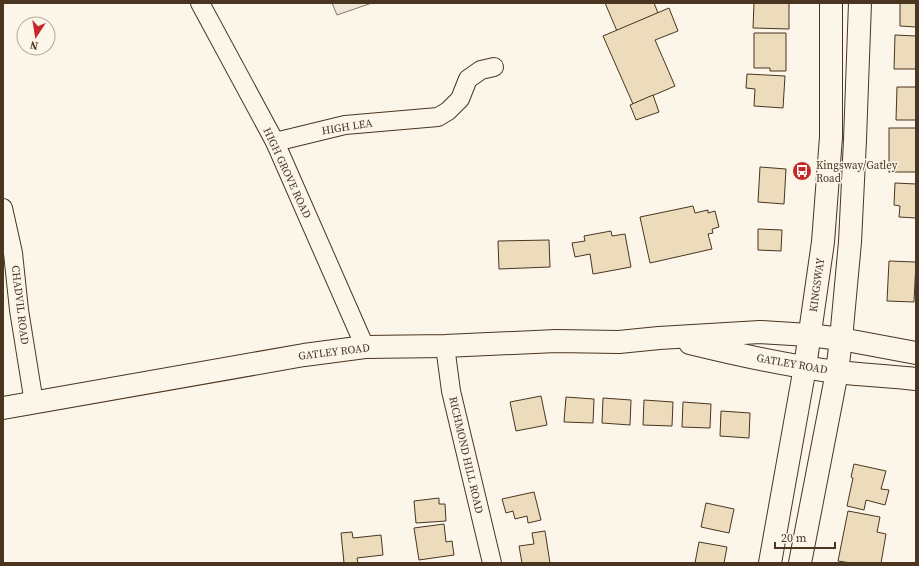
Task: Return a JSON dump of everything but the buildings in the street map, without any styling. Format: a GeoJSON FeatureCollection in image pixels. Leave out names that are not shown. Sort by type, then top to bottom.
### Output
{"type":"FeatureCollection","features":[{"type":"Feature","properties":{"kind":"main road","name":"KINGSWAY"},"geometry":{"type":"LineString","coordinates":[[770,563],[805,367],[823,242],[831,137],[831,3]]}},
{"type":"Feature","properties":{"kind":"main road"},"geometry":{"type":"LineString","coordinates":[[800,563],[837,372],[841,339],[850,242],[860,3]]}},
{"type":"Feature","properties":{"kind":"main road","name":"GATLEY ROAD"},"geometry":{"type":"LineString","coordinates":[[3,408],[304,355],[365,347],[445,346],[556,341],[619,342],[760,332],[809,335],[841,339],[916,353]]}},
{"type":"Feature","properties":{"kind":"main road","name":"GATLEY ROAD"},"geometry":{"type":"LineString","coordinates":[[669,338],[726,352],[805,367],[837,372],[916,379]]}},
{"type":"Feature","properties":{"kind":"street","name":"HIGH GROVE ROAD"},"geometry":{"type":"LineString","coordinates":[[200,3],[275,142],[365,347]]}},
{"type":"Feature","properties":{"kind":"street","name":"HIGH LEA"},"geometry":{"type":"LineString","coordinates":[[275,142],[345,125],[421,117],[438,117],[448,111],[460,99],[468,79],[481,70],[494,67]]}},
{"type":"Feature","properties":{"kind":"street","name":"CHADVIL ROAD"},"geometry":{"type":"LineString","coordinates":[[3,208],[14,253],[19,310],[34,403]]}},
{"type":"Feature","properties":{"kind":"street","name":"RICHMOND HILL ROAD"},"geometry":{"type":"LineString","coordinates":[[445,346],[451,391],[492,563]]}},
{"type":"Feature","properties":{"kind":"shaded area"},"geometry":{"type":"Polygon","coordinates":[[[332,3],[372,3],[337,15],[332,3]]]}},
{"type":"Feature","properties":{"kind":"place","name":"Kingsway/Gatley Road"},"geometry":{"type":"Point","coordinates":[802,171]}}]}
